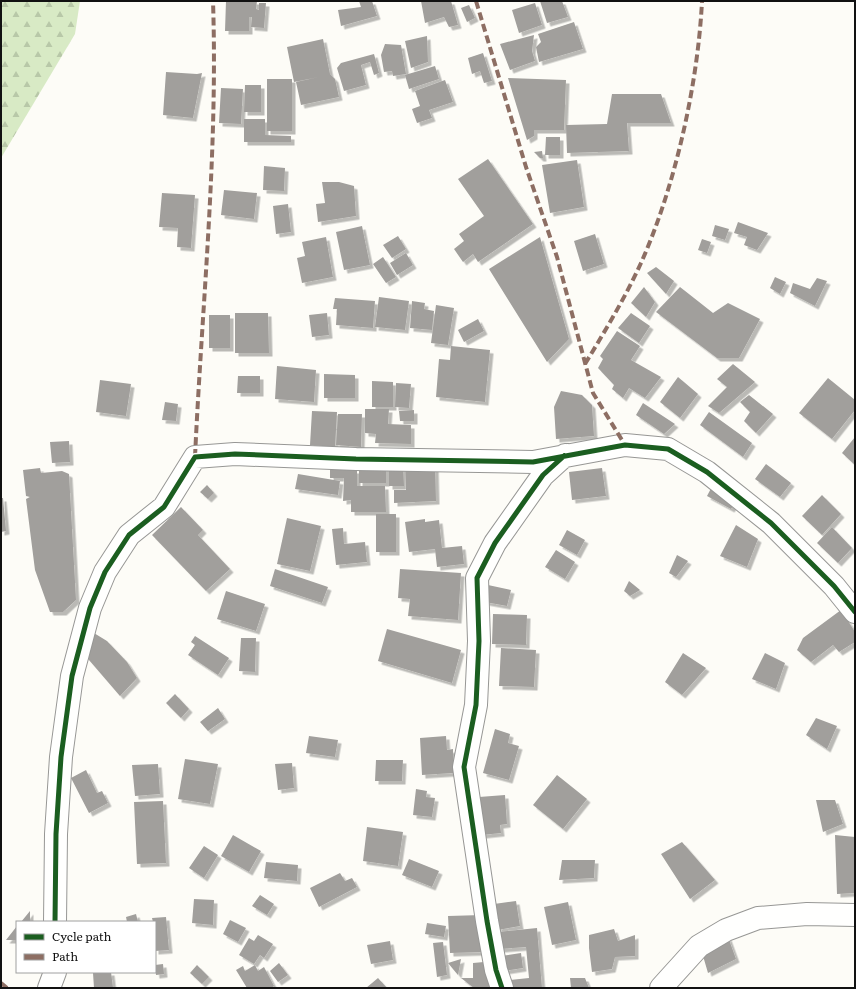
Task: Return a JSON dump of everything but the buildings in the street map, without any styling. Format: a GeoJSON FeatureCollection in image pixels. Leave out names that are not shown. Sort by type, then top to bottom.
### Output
{"type":"FeatureCollection","features":[{"type":"Feature","properties":{"kind":"street"},"geometry":{"type":"LineString","coordinates":[[55,921],[56,834],[61,757],[72,676],[90,608],[104,572],[129,535],[164,507],[195,457],[243,454],[356,459],[533,462],[625,445],[668,449],[707,472],[771,523],[828,581],[855,612]]}},
{"type":"Feature","properties":{"kind":"street"},"geometry":{"type":"LineString","coordinates":[[502,988],[496,970],[487,921],[464,767],[476,705],[479,641],[477,578],[495,543],[543,476],[565,455]]}},
{"type":"Feature","properties":{"kind":"street"},"geometry":{"type":"LineString","coordinates":[[661,988],[699,946],[726,930],[758,918],[807,914],[855,915]]}},
{"type":"Feature","properties":{"kind":"street"},"geometry":{"type":"LineString","coordinates":[[49,988],[55,973]]}},
{"type":"Feature","properties":{"kind":"green space"},"geometry":{"type":"Polygon","coordinates":[[[1,1],[80,1],[75,34],[1,158],[1,1]]]}},
{"type":"Feature","properties":{"kind":"marked path"},"geometry":{"type":"LineString","coordinates":[[195,457],[211,172],[214,58],[213,1]]}},
{"type":"Feature","properties":{"kind":"marked path"},"geometry":{"type":"LineString","coordinates":[[476,1],[526,167],[557,257],[593,393],[625,445]]}},
{"type":"Feature","properties":{"kind":"marked path"},"geometry":{"type":"LineString","coordinates":[[585,364],[635,276],[664,202],[683,135],[690,100],[696,66],[702,1]]}},
{"type":"Feature","properties":{"kind":"marked path"},"geometry":{"type":"LineString","coordinates":[[1,983],[7,988]]}},
{"type":"Feature","properties":{"kind":"cycle path"},"geometry":{"type":"LineString","coordinates":[[55,921],[56,834],[61,757],[72,676],[90,608],[105,572],[129,535],[164,507],[195,457],[235,454],[356,459],[533,462],[625,445],[668,449],[707,472],[771,523],[834,586],[855,612]]}},
{"type":"Feature","properties":{"kind":"cycle path"},"geometry":{"type":"LineString","coordinates":[[502,988],[496,970],[487,921],[464,767],[476,705],[479,641],[477,578],[495,543],[543,475],[564,456]]}}]}
